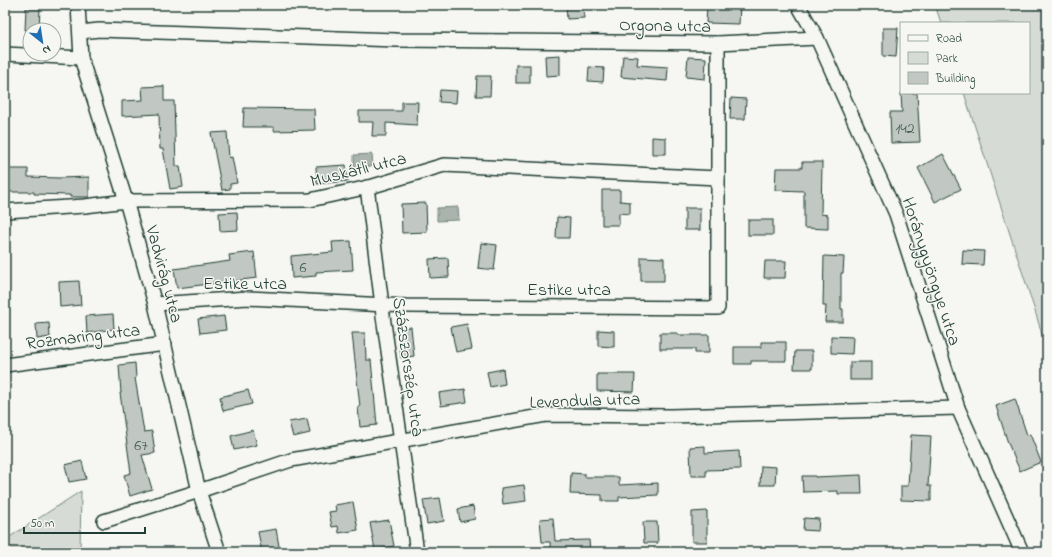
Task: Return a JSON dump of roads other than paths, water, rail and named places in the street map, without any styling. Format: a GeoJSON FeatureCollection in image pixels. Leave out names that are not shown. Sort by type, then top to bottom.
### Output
{"type":"FeatureCollection","features":[{"type":"Feature","properties":{"kind":"street","name":"Vadvirág utca"},"geometry":{"type":"LineString","coordinates":[[78,5],[81,32],[81,58],[126,201],[155,304],[199,491],[219,552]]}},
{"type":"Feature","properties":{"kind":"street","name":"Horánygyöngye utca"},"geometry":{"type":"LineString","coordinates":[[798,5],[818,38],[896,214],[958,408],[1022,552]]}},
{"type":"Feature","properties":{"kind":"street","name":"Orgona utca"},"geometry":{"type":"LineString","coordinates":[[81,32],[99,30],[396,40],[718,43],[818,38]]}},
{"type":"Feature","properties":{"kind":"street","name":"Estike utca"},"geometry":{"type":"LineString","coordinates":[[155,304],[248,298],[382,305],[718,308],[718,43]]}},
{"type":"Feature","properties":{"kind":"street"},"geometry":{"type":"LineString","coordinates":[[5,54],[81,58]]}},
{"type":"Feature","properties":{"kind":"street","name":"Muskátli utca"},"geometry":{"type":"LineString","coordinates":[[5,211],[85,206],[126,201],[310,200],[366,187],[444,165],[718,178]]}},
{"type":"Feature","properties":{"kind":"street","name":"Százszorszép utca"},"geometry":{"type":"LineString","coordinates":[[366,187],[417,552]]}},
{"type":"Feature","properties":{"kind":"street","name":"Rozmaring utca"},"geometry":{"type":"LineString","coordinates":[[5,365],[165,344]]}},
{"type":"Feature","properties":{"kind":"street","name":"Levendula utca"},"geometry":{"type":"LineString","coordinates":[[104,521],[291,460],[546,415],[671,416],[958,408]]}}]}
